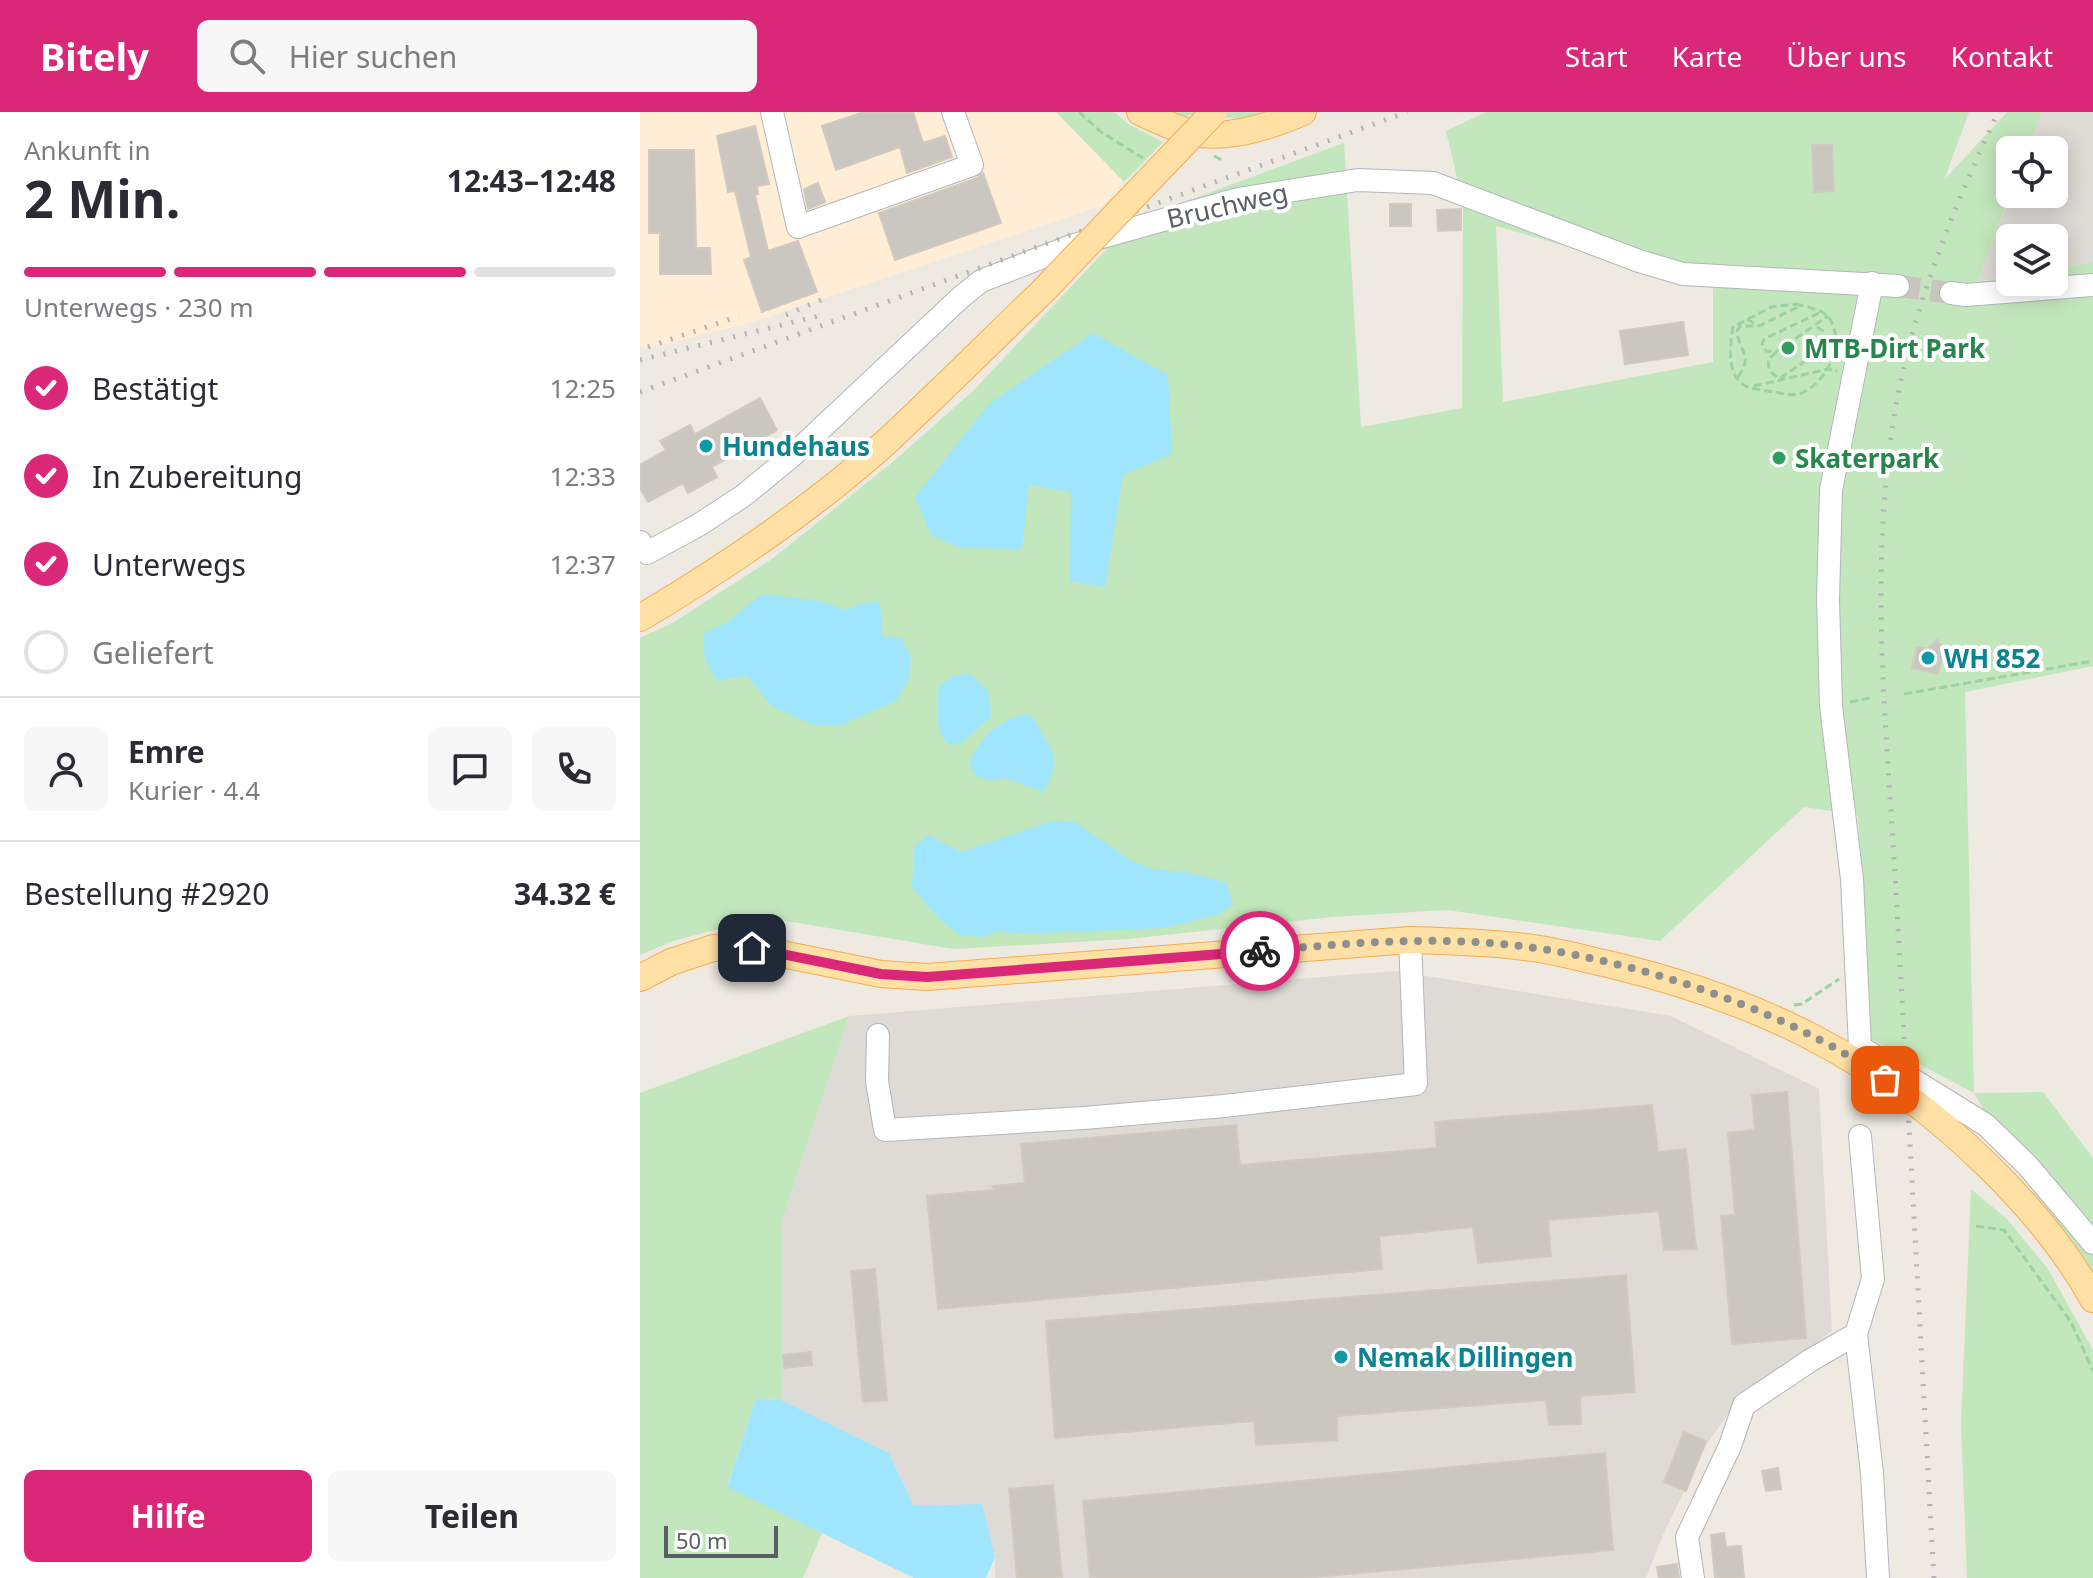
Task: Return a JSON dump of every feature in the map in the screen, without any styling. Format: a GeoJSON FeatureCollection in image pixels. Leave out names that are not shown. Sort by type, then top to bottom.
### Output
{"type":"FeatureCollection","features":[{"type":"Feature","properties":{"kind":"main road"},"geometry":{"type":"LineString","coordinates":[[640,618],[715,573],[783,525],[882,445],[1043,291],[1214,112]]}},
{"type":"Feature","properties":{"kind":"main road"},"geometry":{"type":"LineString","coordinates":[[1156,116],[1195,133],[1230,133],[1258,128],[1303,112]]}},
{"type":"Feature","properties":{"kind":"main road"},"geometry":{"type":"LineString","coordinates":[[640,978],[671,962],[713,948],[752,948],[881,974],[927,977],[1410,940],[1528,947],[1649,974],[1773,1018],[1865,1065],[1924,1108],[2012,1189],[2093,1299]]}},
{"type":"Feature","properties":{"kind":"street"},"geometry":{"type":"LineString","coordinates":[[772,112],[798,227],[972,165],[953,112]]}},
{"type":"Feature","properties":{"kind":"street","name":"Bruchweg"},"geometry":{"type":"LineString","coordinates":[[643,548],[697,526],[743,496],[793,455],[981,281],[1074,245],[1238,199],[1358,180],[1433,183],[1639,261],[1683,274],[1898,286]]}},
{"type":"Feature","properties":{"kind":"street"},"geometry":{"type":"LineString","coordinates":[[1872,283],[1831,490],[1828,599],[1831,706],[1852,879],[1860,1047],[1986,1125],[2028,1166],[2093,1243]]}},
{"type":"Feature","properties":{"kind":"street"},"geometry":{"type":"LineString","coordinates":[[1951,293],[1966,295],[2093,285]]}},
{"type":"Feature","properties":{"kind":"street"},"geometry":{"type":"LineString","coordinates":[[878,1035],[877,1081],[885,1130],[1224,1106],[1416,1084],[1410,940]]}},
{"type":"Feature","properties":{"kind":"street"},"geometry":{"type":"LineString","coordinates":[[1860,1136],[1873,1279],[1856,1334],[1872,1473],[1878,1578]]}},
{"type":"Feature","properties":{"kind":"street"},"geometry":{"type":"LineString","coordinates":[[1693,1578],[1687,1537],[1730,1446],[1744,1405],[1856,1334]]}},
{"type":"Feature","properties":{"kind":"path"},"geometry":{"type":"LineString","coordinates":[[1079,112],[1101,132],[1146,160]]}},
{"type":"Feature","properties":{"kind":"path"},"geometry":{"type":"LineString","coordinates":[[1203,154],[1224,161]]}},
{"type":"Feature","properties":{"kind":"path"},"geometry":{"type":"LineString","coordinates":[[1738,377],[1745,367],[1745,355],[1737,340],[1737,330],[1741,326],[1759,326],[1802,305]]}},
{"type":"Feature","properties":{"kind":"path"},"geometry":{"type":"LineString","coordinates":[[1802,305],[1821,312],[1828,316],[1836,346],[1828,369],[1805,392],[1789,396],[1751,387],[1744,385],[1733,372],[1730,346],[1733,327],[1771,307],[1802,305]]}},
{"type":"Feature","properties":{"kind":"path"},"geometry":{"type":"LineString","coordinates":[[1776,352],[1766,351],[1762,344],[1764,339],[1821,312]]}},
{"type":"Feature","properties":{"kind":"path"},"geometry":{"type":"LineString","coordinates":[[1779,379],[1769,370],[1768,360],[1828,316]]}},
{"type":"Feature","properties":{"kind":"path"},"geometry":{"type":"LineString","coordinates":[[1747,319],[1759,326]]}},
{"type":"Feature","properties":{"kind":"path"},"geometry":{"type":"LineString","coordinates":[[1814,325],[1823,331],[1827,346]]}},
{"type":"Feature","properties":{"kind":"path"},"geometry":{"type":"LineString","coordinates":[[1779,379],[1835,338]]}},
{"type":"Feature","properties":{"kind":"path"},"geometry":{"type":"LineString","coordinates":[[1751,387],[1828,369],[1854,374]]}},
{"type":"Feature","properties":{"kind":"path"},"geometry":{"type":"LineString","coordinates":[[1904,694],[2093,661]]}},
{"type":"Feature","properties":{"kind":"path"},"geometry":{"type":"LineString","coordinates":[[1784,1007],[1802,1004],[1855,968]]}},
{"type":"Feature","properties":{"kind":"path"},"geometry":{"type":"LineString","coordinates":[[1976,1226],[2004,1230],[2071,1322],[2093,1371]]}},
{"type":"Feature","properties":{"kind":"shaded area"},"geometry":{"type":"Polygon","coordinates":[[[640,112],[1056,112],[1124,182],[1101,206],[749,323],[645,349],[640,345],[640,112]]]}},
{"type":"Feature","properties":{"kind":"shaded area"},"geometry":{"type":"Polygon","coordinates":[[[2042,112],[2093,112],[2093,262],[2068,266],[2068,224],[1999,224],[2005,208],[2068,208],[2068,136],[2033,136],[2042,112]]]}},
{"type":"Feature","properties":{"kind":"shaded area"},"geometry":{"type":"Polygon","coordinates":[[[1996,232],[1996,279],[1976,282],[1996,232]]]}},
{"type":"Feature","properties":{"kind":"shaded area"},"geometry":{"type":"Polygon","coordinates":[[[1396,971],[1671,1016],[1819,1089],[1832,1331],[1737,1403],[1708,1442],[1662,1537],[1646,1578],[995,1578],[995,1557],[914,1506],[889,1453],[781,1400],[781,1225],[849,1016],[1396,971]]]}},
{"type":"Feature","properties":{"kind":"green space"},"geometry":{"type":"Polygon","coordinates":[[[1056,112],[1114,112],[1128,124],[1163,142],[1124,182],[1056,112]]]}},
{"type":"Feature","properties":{"kind":"green space"},"geometry":{"type":"Polygon","coordinates":[[[1169,112],[1265,112],[1239,119],[1188,115],[1182,122],[1169,112]]]}},
{"type":"Feature","properties":{"kind":"green space"},"geometry":{"type":"Polygon","coordinates":[[[1486,112],[1969,112],[1944,180],[2007,112],[2042,112],[2033,136],[1996,136],[1996,208],[2005,208],[1999,224],[1996,224],[1977,282],[1996,279],[1996,296],[2068,296],[2068,266],[2093,262],[2093,666],[1965,692],[1974,1093],[1871,1039],[1858,815],[1804,807],[1660,941],[1447,910],[1333,917],[1128,939],[953,949],[763,917],[673,941],[640,955],[640,638],[674,622],[772,559],[895,460],[973,391],[1133,221],[1344,143],[1361,427],[1462,408],[1463,203],[1446,131],[1486,112]],[[1496,226],[1503,402],[1713,362],[1713,288],[1496,226]]]}},
{"type":"Feature","properties":{"kind":"green space"},"geometry":{"type":"Polygon","coordinates":[[[849,1016],[781,1225],[781,1400],[756,1399],[727,1486],[822,1533],[803,1578],[640,1578],[640,1093],[849,1016]]]}},
{"type":"Feature","properties":{"kind":"green space"},"geometry":{"type":"Polygon","coordinates":[[[2043,1092],[2093,1158],[2093,1277],[2022,1176],[1974,1093],[2043,1092]]]}},
{"type":"Feature","properties":{"kind":"green space"},"geometry":{"type":"Polygon","coordinates":[[[1971,1189],[2007,1219],[2048,1269],[2093,1350],[2093,1578],[1967,1578],[1961,1424],[1971,1189]]]}},
{"type":"Feature","properties":{"kind":"water"},"geometry":{"type":"Polygon","coordinates":[[[1093,333],[1168,375],[1172,454],[1123,475],[1105,587],[1070,581],[1071,492],[1029,485],[1022,549],[960,548],[931,535],[915,497],[989,404],[1093,333]]]}},
{"type":"Feature","properties":{"kind":"water"},"geometry":{"type":"Polygon","coordinates":[[[762,594],[820,601],[846,610],[859,604],[880,601],[882,636],[901,638],[911,658],[909,678],[896,701],[841,725],[813,725],[771,706],[748,676],[717,680],[705,658],[705,632],[726,623],[762,594]]]}},
{"type":"Feature","properties":{"kind":"water"},"geometry":{"type":"Polygon","coordinates":[[[967,673],[987,691],[991,717],[960,744],[948,744],[938,724],[939,686],[954,676],[967,673]]]}},
{"type":"Feature","properties":{"kind":"water"},"geometry":{"type":"Polygon","coordinates":[[[1025,714],[1035,721],[1054,756],[1054,768],[1043,792],[1005,778],[991,780],[977,777],[969,764],[991,732],[1006,721],[1025,714]]]}},
{"type":"Feature","properties":{"kind":"water"},"geometry":{"type":"Polygon","coordinates":[[[1052,821],[1075,822],[1130,860],[1153,869],[1191,873],[1226,883],[1233,905],[1216,915],[1164,928],[1018,934],[1000,931],[982,937],[960,935],[939,919],[911,886],[913,848],[928,835],[961,852],[1052,821]]]}},
{"type":"Feature","properties":{"kind":"water"},"geometry":{"type":"Polygon","coordinates":[[[756,1399],[781,1400],[889,1453],[914,1506],[982,1504],[995,1557],[986,1578],[914,1578],[727,1487],[756,1399]]]}},
{"type":"Feature","properties":{"kind":"building"},"geometry":{"type":"Polygon","coordinates":[[[864,112],[913,112],[923,143],[945,136],[952,157],[907,173],[900,147],[836,170],[822,126],[864,112]]]}},
{"type":"Feature","properties":{"kind":"building"},"geometry":{"type":"Polygon","coordinates":[[[755,126],[769,184],[757,186],[758,194],[755,195],[768,251],[798,241],[817,292],[762,312],[744,260],[751,257],[735,191],[728,192],[717,136],[755,126]]]}},
{"type":"Feature","properties":{"kind":"building"},"geometry":{"type":"Polygon","coordinates":[[[1812,145],[1832,145],[1834,191],[1814,192],[1812,145]]]}},
{"type":"Feature","properties":{"kind":"building"},"geometry":{"type":"Polygon","coordinates":[[[649,150],[694,150],[696,248],[710,248],[711,274],[660,274],[660,233],[649,233],[649,150]]]}},
{"type":"Feature","properties":{"kind":"building"},"geometry":{"type":"Polygon","coordinates":[[[983,173],[1001,223],[895,260],[879,213],[977,178],[983,173]]]}},
{"type":"Feature","properties":{"kind":"building"},"geometry":{"type":"Polygon","coordinates":[[[818,183],[825,202],[808,209],[804,189],[818,183]]]}},
{"type":"Feature","properties":{"kind":"building"},"geometry":{"type":"Polygon","coordinates":[[[1390,204],[1411,204],[1411,226],[1390,226],[1390,204]]]}},
{"type":"Feature","properties":{"kind":"building"},"geometry":{"type":"Polygon","coordinates":[[[1461,209],[1461,230],[1438,231],[1437,210],[1461,209]]]}},
{"type":"Feature","properties":{"kind":"building"},"geometry":{"type":"Polygon","coordinates":[[[1683,322],[1688,355],[1625,364],[1620,331],[1683,322]]]}},
{"type":"Feature","properties":{"kind":"building","name":"Hundehaus"},"geometry":{"type":"Polygon","coordinates":[[[760,398],[777,430],[712,467],[717,477],[688,493],[683,483],[648,502],[640,488],[640,465],[666,450],[660,441],[690,425],[695,434],[760,398]]]}},
{"type":"Feature","properties":{"kind":"building","name":"WH 852"},"geometry":{"type":"Polygon","coordinates":[[[1937,640],[1944,649],[1938,674],[1912,668],[1917,647],[1927,649],[1937,640]]]}},
{"type":"Feature","properties":{"kind":"building"},"geometry":{"type":"Polygon","coordinates":[[[1787,1092],[1806,1338],[1732,1344],[1721,1216],[1735,1215],[1728,1133],[1755,1130],[1752,1095],[1787,1092]]]}},
{"type":"Feature","properties":{"kind":"building"},"geometry":{"type":"Polygon","coordinates":[[[1652,1105],[1658,1152],[1686,1149],[1696,1249],[1664,1250],[1659,1211],[1548,1220],[1551,1256],[1478,1263],[1473,1227],[1379,1236],[1382,1269],[938,1309],[927,1196],[994,1190],[993,1186],[1025,1183],[1021,1144],[1236,1125],[1240,1165],[1437,1148],[1435,1122],[1652,1105]]]}},
{"type":"Feature","properties":{"kind":"building"},"geometry":{"type":"Polygon","coordinates":[[[875,1269],[887,1400],[863,1402],[851,1271],[875,1269]]]}},
{"type":"Feature","properties":{"kind":"building","name":"Nemak Dillingen"},"geometry":{"type":"Polygon","coordinates":[[[1626,1275],[1635,1392],[1580,1396],[1581,1424],[1549,1425],[1546,1400],[1337,1416],[1337,1440],[1256,1445],[1254,1421],[1055,1438],[1046,1321],[1626,1275]]]}},
{"type":"Feature","properties":{"kind":"building"},"geometry":{"type":"Polygon","coordinates":[[[811,1352],[812,1365],[784,1368],[783,1355],[811,1352]]]}},
{"type":"Feature","properties":{"kind":"building"},"geometry":{"type":"Polygon","coordinates":[[[1684,1432],[1706,1441],[1686,1491],[1664,1482],[1684,1432]]]}},
{"type":"Feature","properties":{"kind":"building"},"geometry":{"type":"Polygon","coordinates":[[[1605,1453],[1613,1550],[1304,1578],[1090,1578],[1083,1501],[1605,1453]]]}},
{"type":"Feature","properties":{"kind":"building"},"geometry":{"type":"Polygon","coordinates":[[[1778,1468],[1781,1489],[1766,1491],[1762,1471],[1778,1468]]]}},
{"type":"Feature","properties":{"kind":"building"},"geometry":{"type":"Polygon","coordinates":[[[1053,1485],[1062,1578],[1017,1578],[1009,1489],[1053,1485]]]}},
{"type":"Feature","properties":{"kind":"building"},"geometry":{"type":"Polygon","coordinates":[[[1724,1533],[1726,1547],[1741,1546],[1744,1578],[1715,1578],[1711,1535],[1724,1533]]]}},
{"type":"Feature","properties":{"kind":"building"},"geometry":{"type":"Polygon","coordinates":[[[1677,1564],[1679,1578],[1659,1578],[1657,1567],[1677,1564]]]}},
{"type":"Feature","properties":{"kind":"tunnel"},"geometry":{"type":"LineString","coordinates":[[1898,286],[1951,293]]}},
{"type":"Feature","properties":{"kind":"railway"},"geometry":{"type":"LineString","coordinates":[[640,392],[1407,112]]}},
{"type":"Feature","properties":{"kind":"railway"},"geometry":{"type":"LineString","coordinates":[[1934,1578],[1884,707],[1883,522],[1897,400],[1915,325],[1952,217],[1998,112]]}},
{"type":"Feature","properties":{"kind":"railway"},"geometry":{"type":"LineString","coordinates":[[786,315],[821,300]]}},
{"type":"Feature","properties":{"kind":"railway"},"geometry":{"type":"LineString","coordinates":[[648,347],[739,316]]}},
{"type":"Feature","properties":{"kind":"railway"},"geometry":{"type":"LineString","coordinates":[[640,360],[818,316]]}},
{"type":"Feature","properties":{"kind":"way so far"},"geometry":{"type":"LineString","coordinates":[[1260,951],[1410,940],[1475,942],[1559,952],[1649,974],[1773,1018],[1819,1039],[1885,1080]]}},
{"type":"Feature","properties":{"kind":"place","name":"MTB-Dirt Park"},"geometry":{"type":"Point","coordinates":[1788,348]}},
{"type":"Feature","properties":{"kind":"place","name":"Hundehaus"},"geometry":{"type":"Point","coordinates":[706,446]}},
{"type":"Feature","properties":{"kind":"place","name":"Skaterpark"},"geometry":{"type":"Point","coordinates":[1779,458]}},
{"type":"Feature","properties":{"kind":"place","name":"WH 852"},"geometry":{"type":"Point","coordinates":[1928,658]}},
{"type":"Feature","properties":{"kind":"place","name":"Nemak Dillingen"},"geometry":{"type":"Point","coordinates":[1341,1357]}},
{"type":"Feature","properties":{"kind":"route"},"geometry":{"type":"LineString","coordinates":[[752,948],[881,974],[927,977],[1025,972],[1260,951]]}}]}
